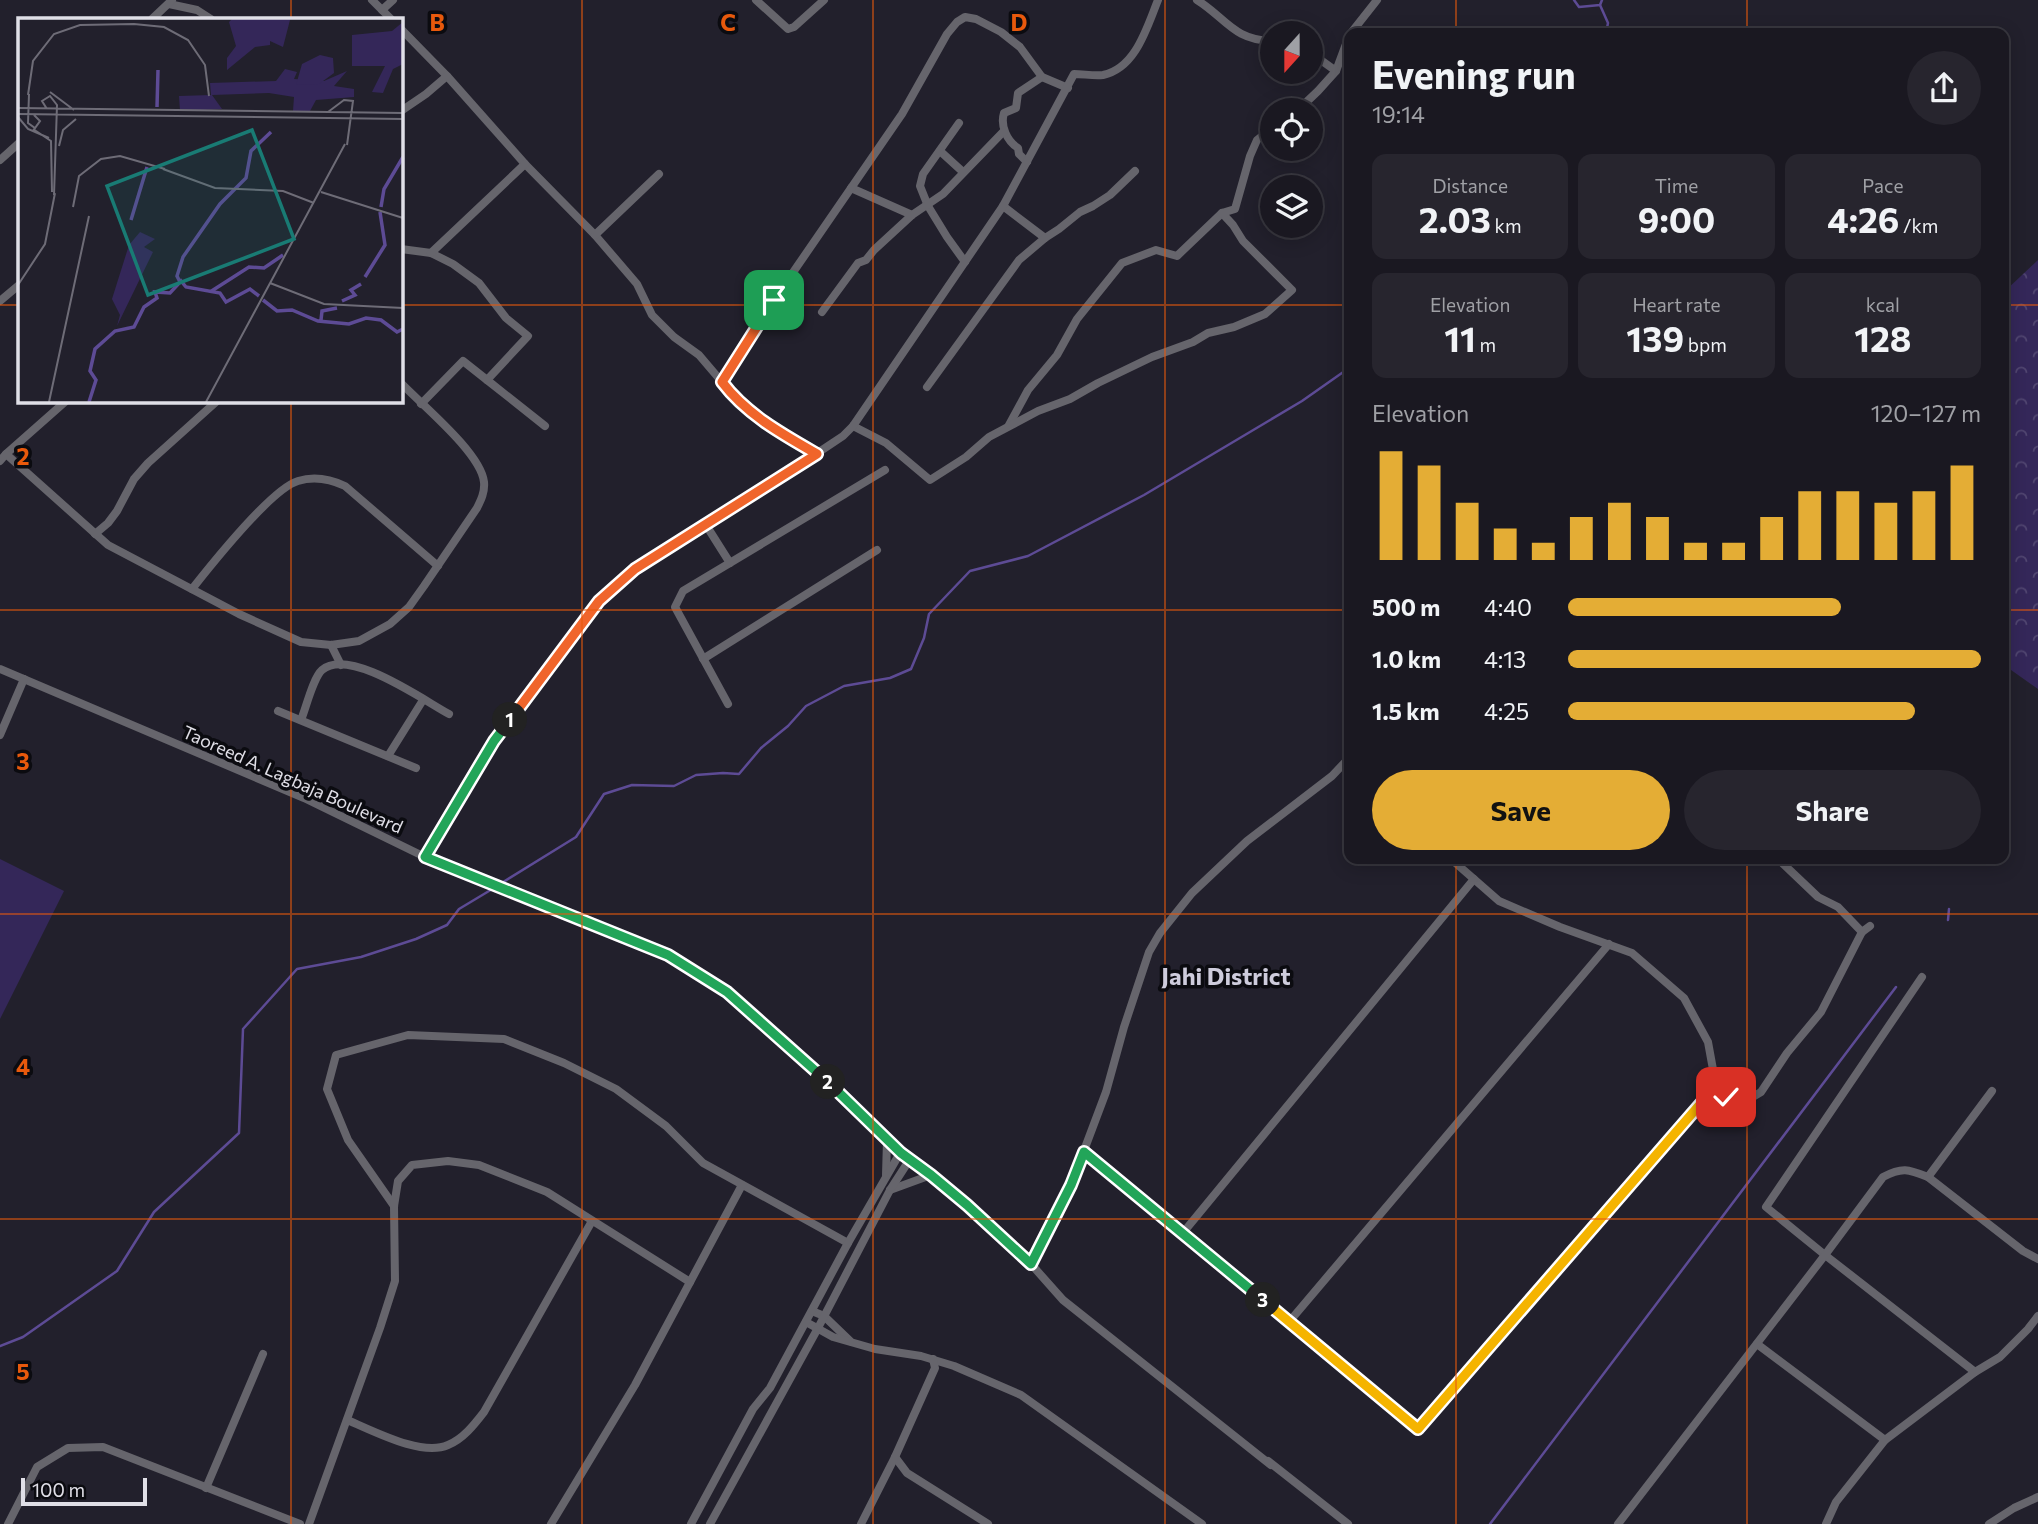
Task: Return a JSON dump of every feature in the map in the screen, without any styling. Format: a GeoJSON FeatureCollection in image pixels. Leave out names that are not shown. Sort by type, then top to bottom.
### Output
{"type":"FeatureCollection","features":[{"type":"Feature","properties":{"kind":"street"},"geometry":{"type":"LineString","coordinates":[[372,0],[390,18]]}},
{"type":"Feature","properties":{"kind":"street"},"geometry":{"type":"LineString","coordinates":[[382,10],[393,0]]}},
{"type":"Feature","properties":{"kind":"street"},"geometry":{"type":"LineString","coordinates":[[756,0],[788,29],[794,27],[824,0]]}},
{"type":"Feature","properties":{"kind":"street"},"geometry":{"type":"LineString","coordinates":[[425,857],[494,741],[599,601],[635,569],[817,454],[853,426],[1003,206],[1074,74],[1102,75],[1118,69],[1129,60],[1158,0]]}},
{"type":"Feature","properties":{"kind":"street"},"geometry":{"type":"LineString","coordinates":[[1197,0],[1209,7],[1225,24],[1242,35],[1260,41]]}},
{"type":"Feature","properties":{"kind":"street"},"geometry":{"type":"LineString","coordinates":[[1355,28],[1377,0]]}},
{"type":"Feature","properties":{"kind":"street"},"geometry":{"type":"LineString","coordinates":[[153,18],[171,2],[197,10],[209,18]]}},
{"type":"Feature","properties":{"kind":"street"},"geometry":{"type":"LineString","coordinates":[[722,382],[781,289],[902,114],[935,54],[957,22],[965,17],[976,19],[1001,32],[1020,47],[1042,77],[1068,88]]}},
{"type":"Feature","properties":{"kind":"street"},"geometry":{"type":"LineString","coordinates":[[402,30],[638,284],[652,315],[674,337],[699,355],[730,393],[760,419],[817,454]]}},
{"type":"Feature","properties":{"kind":"street"},"geometry":{"type":"LineString","coordinates":[[1311,98],[1335,71],[1344,49]]}},
{"type":"Feature","properties":{"kind":"street"},"geometry":{"type":"LineString","coordinates":[[1323,62],[1335,71]]}},
{"type":"Feature","properties":{"kind":"street"},"geometry":{"type":"LineString","coordinates":[[402,110],[447,76]]}},
{"type":"Feature","properties":{"kind":"street"},"geometry":{"type":"LineString","coordinates":[[1027,163],[1018,154],[1018,148],[1011,144],[1002,121],[1004,113],[1016,108],[1018,93],[1042,77]]}},
{"type":"Feature","properties":{"kind":"street"},"geometry":{"type":"LineString","coordinates":[[958,123],[923,174],[920,186],[928,206],[965,261]]}},
{"type":"Feature","properties":{"kind":"street"},"geometry":{"type":"LineString","coordinates":[[822,312],[858,263],[866,260],[912,215],[943,194],[1004,131]]}},
{"type":"Feature","properties":{"kind":"street"},"geometry":{"type":"LineString","coordinates":[[1009,427],[1028,390],[1057,355],[1077,319],[1122,263],[1156,250],[1177,256],[1222,214],[1235,209],[1250,156],[1260,138]]}},
{"type":"Feature","properties":{"kind":"street"},"geometry":{"type":"LineString","coordinates":[[0,160],[18,144]]}},
{"type":"Feature","properties":{"kind":"street"},"geometry":{"type":"LineString","coordinates":[[940,151],[963,172]]}},
{"type":"Feature","properties":{"kind":"street"},"geometry":{"type":"LineString","coordinates":[[431,253],[525,164]]}},
{"type":"Feature","properties":{"kind":"street"},"geometry":{"type":"LineString","coordinates":[[928,387],[1019,260],[1080,212],[1110,195],[1135,172]]}},
{"type":"Feature","properties":{"kind":"street"},"geometry":{"type":"LineString","coordinates":[[595,235],[659,174]]}},
{"type":"Feature","properties":{"kind":"street"},"geometry":{"type":"LineString","coordinates":[[851,188],[912,215]]}},
{"type":"Feature","properties":{"kind":"street"},"geometry":{"type":"LineString","coordinates":[[1003,206],[1045,238]]}},
{"type":"Feature","properties":{"kind":"street"},"geometry":{"type":"LineString","coordinates":[[853,426],[886,443],[930,480],[989,437],[1038,411],[1070,399],[1152,357],[1193,342],[1208,333],[1234,327],[1265,314],[1292,290],[1243,241],[1234,225],[1222,214]]}},
{"type":"Feature","properties":{"kind":"street"},"geometry":{"type":"LineString","coordinates":[[402,249],[431,253],[453,264],[479,283],[506,318],[528,336],[487,380]]}},
{"type":"Feature","properties":{"kind":"street"},"geometry":{"type":"LineString","coordinates":[[0,301],[18,286]]}},
{"type":"Feature","properties":{"kind":"street"},"geometry":{"type":"LineString","coordinates":[[421,404],[463,361],[545,426]]}},
{"type":"Feature","properties":{"kind":"street"},"geometry":{"type":"LineString","coordinates":[[65,402],[3,457],[108,545],[239,614],[301,642],[331,645],[359,641],[390,624],[408,607],[477,508],[483,495],[484,481],[468,451],[402,384]]}},
{"type":"Feature","properties":{"kind":"street"},"geometry":{"type":"LineString","coordinates":[[94,534],[108,523],[134,479],[148,463],[216,402]]}},
{"type":"Feature","properties":{"kind":"street"},"geometry":{"type":"LineString","coordinates":[[728,704],[675,607],[683,591],[885,470]]}},
{"type":"Feature","properties":{"kind":"street"},"geometry":{"type":"LineString","coordinates":[[192,589],[216,558],[280,491],[296,481],[316,478],[333,480],[345,486],[438,566]]}},
{"type":"Feature","properties":{"kind":"street"},"geometry":{"type":"LineString","coordinates":[[706,525],[730,563]]}},
{"type":"Feature","properties":{"kind":"street"},"geometry":{"type":"LineString","coordinates":[[703,659],[877,550]]}},
{"type":"Feature","properties":{"kind":"street"},"geometry":{"type":"LineString","coordinates":[[331,645],[341,664]]}},
{"type":"Feature","properties":{"kind":"street"},"geometry":{"type":"LineString","coordinates":[[301,720],[319,672],[328,666],[341,664],[371,670],[449,714]]}},
{"type":"Feature","properties":{"kind":"street","name":"Taoreed A. Lagbaja Boulevard"},"geometry":{"type":"LineString","coordinates":[[0,669],[304,798],[425,857],[668,955],[727,992],[789,1046],[901,1153],[967,1205],[1031,1264],[1063,1300],[1348,1524]]}},
{"type":"Feature","properties":{"kind":"street"},"geometry":{"type":"LineString","coordinates":[[0,736],[24,679]]}},
{"type":"Feature","properties":{"kind":"street"},"geometry":{"type":"LineString","coordinates":[[388,756],[423,700]]}},
{"type":"Feature","properties":{"kind":"street"},"geometry":{"type":"LineString","coordinates":[[278,711],[416,768]]}},
{"type":"Feature","properties":{"kind":"street"},"geometry":{"type":"LineString","coordinates":[[1031,1264],[1071,1185],[1084,1152],[1106,1092],[1149,952],[1160,933],[1192,893],[1238,850],[1344,766]]}},
{"type":"Feature","properties":{"kind":"street"},"geometry":{"type":"LineString","coordinates":[[1457,864],[1499,901],[1632,953],[1684,998],[1708,1042],[1716,1086],[1726,1097],[1746,1101],[1760,1092],[1787,1053],[1821,1012],[1862,932],[1870,926]]}},
{"type":"Feature","properties":{"kind":"street"},"geometry":{"type":"LineString","coordinates":[[1783,864],[1818,897],[1838,907],[1862,932]]}},
{"type":"Feature","properties":{"kind":"street"},"geometry":{"type":"LineString","coordinates":[[1182,1234],[1474,879]]}},
{"type":"Feature","properties":{"kind":"street"},"geometry":{"type":"LineString","coordinates":[[1289,1322],[1609,944]]}},
{"type":"Feature","properties":{"kind":"street"},"geometry":{"type":"LineString","coordinates":[[1922,977],[1766,1206],[1975,1372]]}},
{"type":"Feature","properties":{"kind":"street"},"geometry":{"type":"LineString","coordinates":[[394,1206],[348,1140],[327,1089],[336,1055],[408,1035],[504,1039],[564,1063],[616,1089],[666,1126],[703,1163],[848,1242]]}},
{"type":"Feature","properties":{"kind":"street"},"geometry":{"type":"LineString","coordinates":[[1084,1152],[1418,1429],[1716,1086]]}},
{"type":"Feature","properties":{"kind":"street"},"geometry":{"type":"LineString","coordinates":[[1927,1178],[1992,1091]]}},
{"type":"Feature","properties":{"kind":"street"},"geometry":{"type":"LineString","coordinates":[[886,1177],[887,1140]]}},
{"type":"Feature","properties":{"kind":"street"},"geometry":{"type":"LineString","coordinates":[[691,1524],[753,1409],[770,1388],[848,1242],[901,1153]]}},
{"type":"Feature","properties":{"kind":"street"},"geometry":{"type":"LineString","coordinates":[[710,1524],[890,1190],[910,1159]]}},
{"type":"Feature","properties":{"kind":"street"},"geometry":{"type":"LineString","coordinates":[[309,1524],[380,1328],[394,1281],[394,1206],[398,1181],[412,1165],[448,1161],[480,1164],[547,1192],[690,1282]]}},
{"type":"Feature","properties":{"kind":"street"},"geometry":{"type":"LineString","coordinates":[[1618,1524],[1882,1178],[1896,1170],[1910,1170],[1927,1178],[2023,1251],[2038,1259]]}},
{"type":"Feature","properties":{"kind":"street"},"geometry":{"type":"LineString","coordinates":[[890,1190],[931,1175]]}},
{"type":"Feature","properties":{"kind":"street"},"geometry":{"type":"LineString","coordinates":[[551,1524],[635,1385],[742,1185]]}},
{"type":"Feature","properties":{"kind":"street"},"geometry":{"type":"LineString","coordinates":[[347,1420],[410,1445],[429,1448],[447,1446],[471,1430],[484,1412],[592,1221]]}},
{"type":"Feature","properties":{"kind":"street"},"geometry":{"type":"LineString","coordinates":[[811,1311],[824,1316],[852,1342]]}},
{"type":"Feature","properties":{"kind":"street"},"geometry":{"type":"LineString","coordinates":[[1826,1524],[1836,1502],[1885,1440],[1975,1372],[2000,1357],[2038,1316]]}},
{"type":"Feature","properties":{"kind":"street"},"geometry":{"type":"LineString","coordinates":[[806,1322],[833,1337],[954,1366],[1021,1395],[1202,1524]]}},
{"type":"Feature","properties":{"kind":"street"},"geometry":{"type":"LineString","coordinates":[[1757,1345],[1885,1440]]}},
{"type":"Feature","properties":{"kind":"street"},"geometry":{"type":"LineString","coordinates":[[206,1488],[263,1354]]}},
{"type":"Feature","properties":{"kind":"street"},"geometry":{"type":"LineString","coordinates":[[861,1524],[935,1368],[933,1359]]}},
{"type":"Feature","properties":{"kind":"street","name":"Taoreed A. Lagbaja Boulevard"},"geometry":{"type":"LineString","coordinates":[[1196,1405],[1271,1465]]}},
{"type":"Feature","properties":{"kind":"street"},"geometry":{"type":"LineString","coordinates":[[8,1524],[37,1467],[68,1448],[103,1447],[300,1524]]}},
{"type":"Feature","properties":{"kind":"street"},"geometry":{"type":"LineString","coordinates":[[895,1457],[907,1473],[988,1524]]}},
{"type":"Feature","properties":{"kind":"street"},"geometry":{"type":"LineString","coordinates":[[1989,1524],[2038,1497]]}},
{"type":"Feature","properties":{"kind":"green space"},"geometry":{"type":"Polygon","coordinates":[[[2038,260],[2038,689],[2009,669],[2009,287],[2038,260]]]}},
{"type":"Feature","properties":{"kind":"green space"},"geometry":{"type":"Polygon","coordinates":[[[0,859],[64,891],[0,1019],[0,859]]]}},
{"type":"Feature","properties":{"kind":"waterway"},"geometry":{"type":"LineString","coordinates":[[1574,0],[1579,7],[1600,5],[1602,0]]}},
{"type":"Feature","properties":{"kind":"waterway"},"geometry":{"type":"LineString","coordinates":[[1600,5],[1608,23],[1607,28]]}},
{"type":"Feature","properties":{"kind":"waterway"},"geometry":{"type":"LineString","coordinates":[[500,884],[576,837],[604,794],[632,785],[674,786],[696,775],[739,774],[761,748],[788,726],[806,706],[844,686],[890,678],[911,669],[924,638],[929,614],[970,571],[1028,556],[1144,495],[1302,401],[1344,372]]}},
{"type":"Feature","properties":{"kind":"waterway"},"geometry":{"type":"LineString","coordinates":[[0,1346],[23,1337],[117,1271],[154,1212],[239,1133],[243,1029],[297,969],[361,957],[416,939],[447,925],[459,909],[494,888]]}},
{"type":"Feature","properties":{"kind":"waterway"},"geometry":{"type":"LineString","coordinates":[[1948,920],[1949,909]]}},
{"type":"Feature","properties":{"kind":"waterway"},"geometry":{"type":"LineString","coordinates":[[1490,1524],[1896,987]]}},
{"type":"Feature","properties":{"kind":"district","name":"Jahi District"},"geometry":{"type":"Point","coordinates":[1226,975]}},
{"type":"Feature","properties":{"kind":"route"},"geometry":{"type":"LineString","coordinates":[[774,300],[722,382],[730,393],[760,419],[817,454],[635,569],[599,601],[494,741],[425,857],[668,955],[727,992],[868,1119],[901,1153],[967,1205],[1031,1264],[1071,1185],[1084,1152],[1418,1429],[1716,1086],[1726,1097]]}}]}
